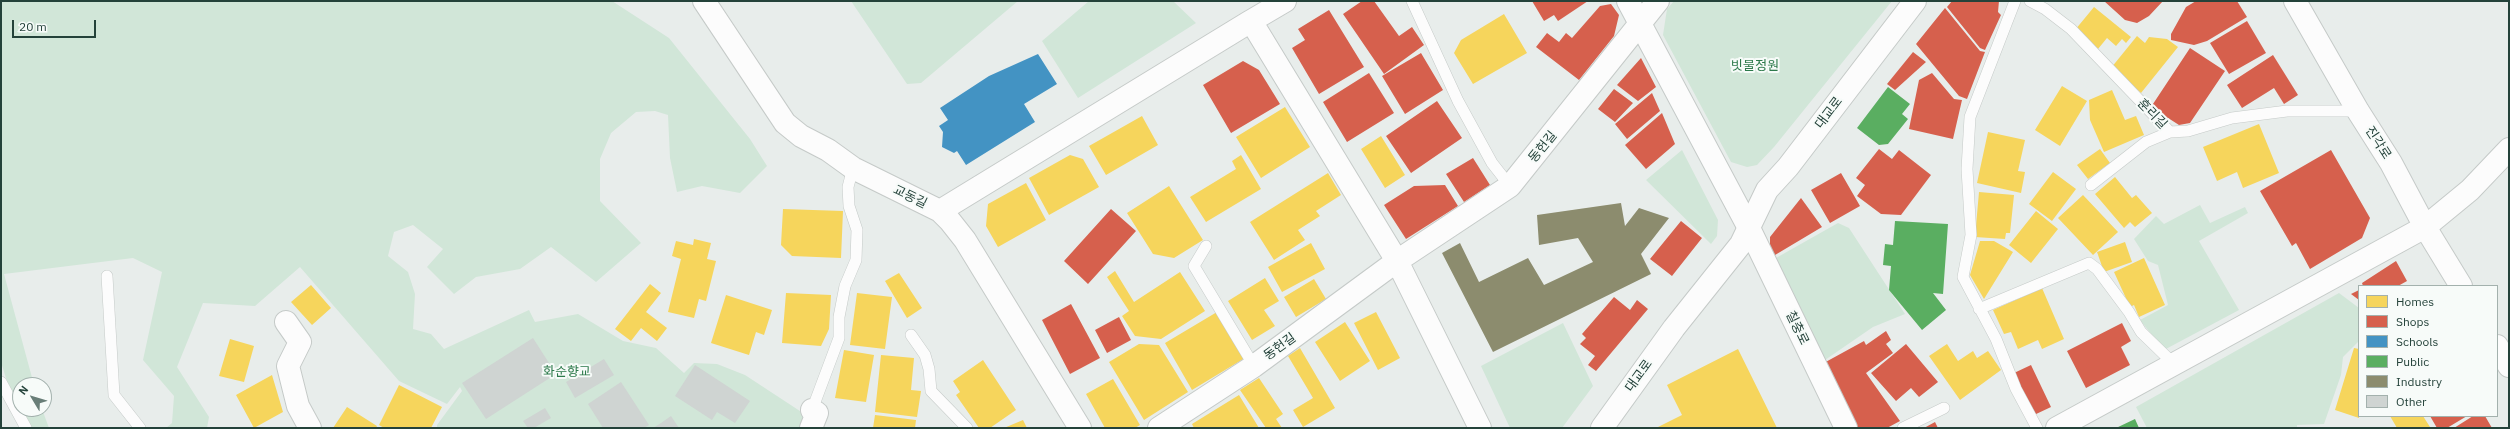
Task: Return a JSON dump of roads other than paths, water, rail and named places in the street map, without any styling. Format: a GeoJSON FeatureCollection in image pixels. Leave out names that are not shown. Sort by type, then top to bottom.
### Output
{"type":"FeatureCollection","features":[{"type":"Feature","properties":{"kind":"street","name":"교동길"},"geometry":{"type":"LineString","coordinates":[[704,1],[785,123],[801,136],[828,150],[853,168],[940,211],[965,240],[1080,428]]}},
{"type":"Feature","properties":{"kind":"street"},"geometry":{"type":"LineString","coordinates":[[940,211],[1285,1]]}},
{"type":"Feature","properties":{"kind":"street"},"geometry":{"type":"LineString","coordinates":[[1628,1],[1749,228]]}},
{"type":"Feature","properties":{"kind":"street","name":"동헌길"},"geometry":{"type":"LineString","coordinates":[[1168,426],[1254,366],[1397,260],[1510,186],[1641,25],[1658,1]]}},
{"type":"Feature","properties":{"kind":"street","name":"대교로"},"geometry":{"type":"LineString","coordinates":[[1602,428],[1674,328],[1734,254],[1749,228],[1767,190],[1788,167],[1915,1]]}},
{"type":"Feature","properties":{"kind":"street","name":"진각로"},"geometry":{"type":"LineString","coordinates":[[2295,1],[2358,112],[2391,163],[2425,227],[2459,285]]}},
{"type":"Feature","properties":{"kind":"street"},"geometry":{"type":"LineString","coordinates":[[1251,21],[1397,260],[1480,428]]}},
{"type":"Feature","properties":{"kind":"street"},"geometry":{"type":"LineString","coordinates":[[2057,428],[2425,227],[2470,190],[2509,149]]}},
{"type":"Feature","properties":{"kind":"street","name":"칠충로"},"geometry":{"type":"LineString","coordinates":[[1749,228],[1846,428]]}},
{"type":"Feature","properties":{"kind":"street"},"geometry":{"type":"LineString","coordinates":[[286,322],[300,342],[288,366],[298,406],[310,428]]}},
{"type":"Feature","properties":{"kind":"street"},"geometry":{"type":"LineString","coordinates":[[2498,348],[2509,366]]}},
{"type":"Feature","properties":{"kind":"lane"},"geometry":{"type":"LineString","coordinates":[[1412,1],[1458,101],[1492,163],[1510,186]]}},
{"type":"Feature","properties":{"kind":"lane"},"geometry":{"type":"LineString","coordinates":[[2015,1],[1970,117],[1967,169],[1971,235],[1963,277],[1996,339],[2016,389],[2037,428]]}},
{"type":"Feature","properties":{"kind":"lane","name":"훈리길"},"geometry":{"type":"LineString","coordinates":[[2030,1],[2045,9],[2071,29],[2170,132],[2188,131],[2232,118],[2248,116],[2287,112],[2358,112]]}},
{"type":"Feature","properties":{"kind":"lane"},"geometry":{"type":"LineString","coordinates":[[2091,185],[2146,142],[2170,132]]}},
{"type":"Feature","properties":{"kind":"lane"},"geometry":{"type":"LineString","coordinates":[[812,419],[839,338],[839,317],[845,286],[856,260],[857,230],[849,206],[848,187],[853,168]]}},
{"type":"Feature","properties":{"kind":"lane"},"geometry":{"type":"LineString","coordinates":[[1206,246],[1194,266],[1254,366]]}},
{"type":"Feature","properties":{"kind":"lane"},"geometry":{"type":"LineString","coordinates":[[1979,309],[2089,263],[2097,269],[2129,312],[2141,332],[2174,364]]}},
{"type":"Feature","properties":{"kind":"lane"},"geometry":{"type":"LineString","coordinates":[[107,276],[114,394],[140,428]]}},
{"type":"Feature","properties":{"kind":"lane"},"geometry":{"type":"LineString","coordinates":[[911,335],[925,355],[929,369],[931,391],[967,428]]}},
{"type":"Feature","properties":{"kind":"lane"},"geometry":{"type":"LineString","coordinates":[[1,382],[26,428]]}},
{"type":"Feature","properties":{"kind":"lane"},"geometry":{"type":"LineString","coordinates":[[1903,428],[1944,408]]}},
{"type":"Feature","properties":{"kind":"park label","name":"빗물정원"},"geometry":{"type":"Point","coordinates":[1755,66]}},
{"type":"Feature","properties":{"kind":"park label","name":"화순향교"},"geometry":{"type":"Point","coordinates":[567,372]}}]}
